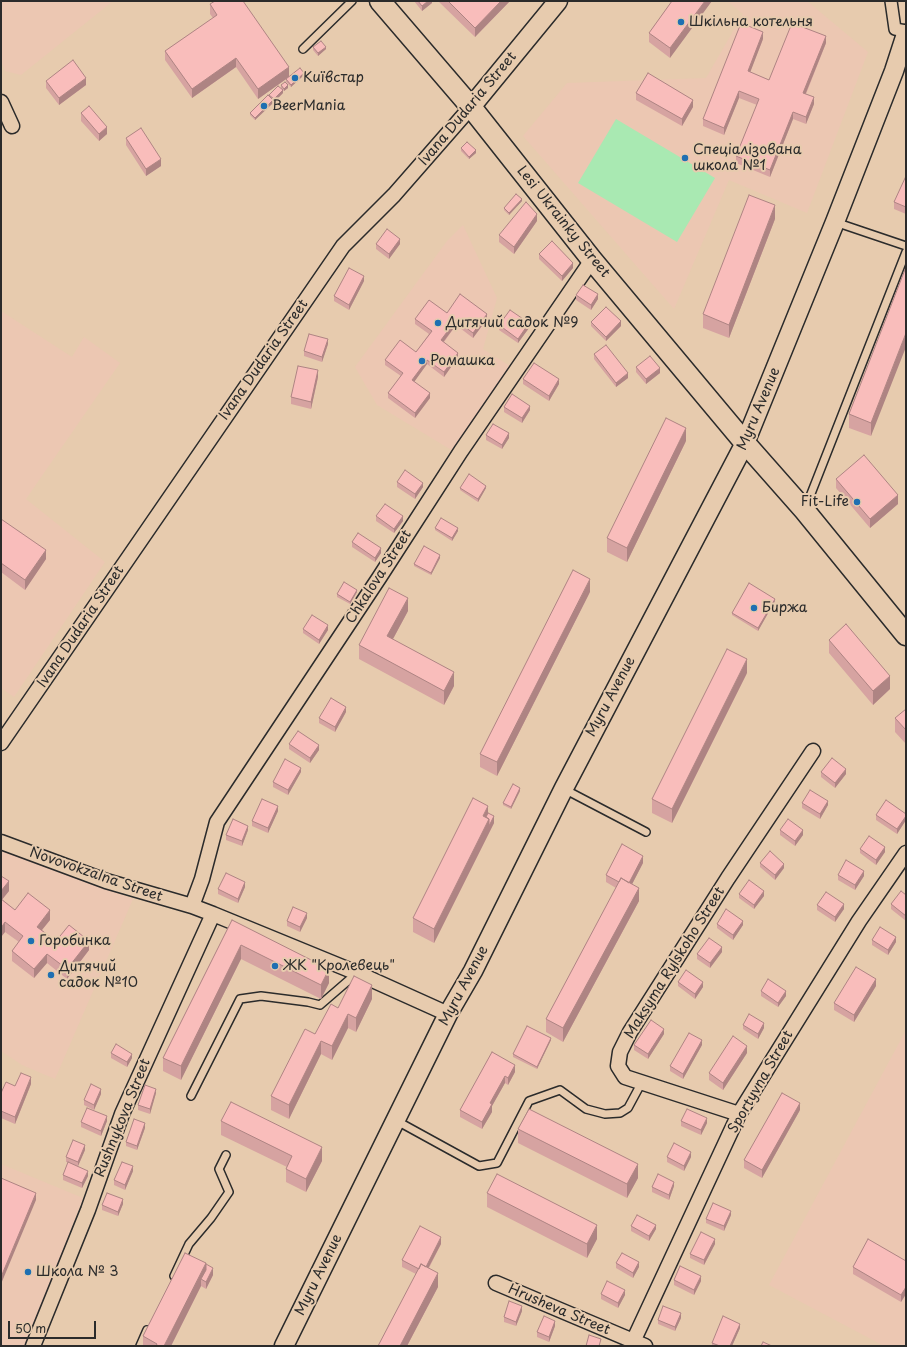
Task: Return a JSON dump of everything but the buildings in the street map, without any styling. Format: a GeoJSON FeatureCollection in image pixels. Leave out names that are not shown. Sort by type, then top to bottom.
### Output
{"type":"FeatureCollection","features":[{"type":"Feature","properties":{"kind":"main road","name":"Lesi Ukrainky Street"},"geometry":{"type":"LineString","coordinates":[[380,1],[471,107],[592,260],[745,443],[805,511],[906,635]]}},
{"type":"Feature","properties":{"kind":"street","name":"Ivana Dudaria Street"},"geometry":{"type":"LineString","coordinates":[[1,743],[343,246],[394,195],[471,107],[558,1]]}},
{"type":"Feature","properties":{"kind":"street"},"geometry":{"type":"LineString","coordinates":[[891,1],[895,29],[906,31]]}},
{"type":"Feature","properties":{"kind":"street","name":"Myru Avenue"},"geometry":{"type":"LineString","coordinates":[[284,1346],[448,1014],[473,971],[564,788],[745,443],[835,222],[894,71],[906,34]]}},
{"type":"Feature","properties":{"kind":"street"},"geometry":{"type":"LineString","coordinates":[[1,102],[12,126]]}},
{"type":"Feature","properties":{"kind":"street","name":"Chkalova Street"},"geometry":{"type":"LineString","coordinates":[[192,906],[202,879],[217,822],[336,644],[461,451],[592,260]]}},
{"type":"Feature","properties":{"kind":"street","name":"Maksyma Rylskoho Street"},"geometry":{"type":"LineString","coordinates":[[740,1114],[625,1077],[618,1066],[620,1052],[630,1032],[728,878],[813,751]]}},
{"type":"Feature","properties":{"kind":"street","name":"Novovokzalna Street"},"geometry":{"type":"LineString","coordinates":[[1,842],[106,881],[192,906]]}},
{"type":"Feature","properties":{"kind":"street","name":"Sportyvna Street"},"geometry":{"type":"LineString","coordinates":[[637,1344],[740,1114],[859,921],[906,853]]}},
{"type":"Feature","properties":{"kind":"street"},"geometry":{"type":"LineString","coordinates":[[192,906],[357,973],[448,1014]]}},
{"type":"Feature","properties":{"kind":"street","name":"Rushnykova Street"},"geometry":{"type":"LineString","coordinates":[[33,1346],[88,1210],[122,1114],[213,914]]}},
{"type":"Feature","properties":{"kind":"street","name":"Hrusheva Street"},"geometry":{"type":"LineString","coordinates":[[496,1283],[637,1344]]}},
{"type":"Feature","properties":{"kind":"lane"},"geometry":{"type":"LineString","coordinates":[[303,49],[352,1]]}},
{"type":"Feature","properties":{"kind":"lane"},"geometry":{"type":"LineString","coordinates":[[835,222],[906,246]]}},
{"type":"Feature","properties":{"kind":"lane"},"geometry":{"type":"LineString","coordinates":[[805,511],[906,252]]}},
{"type":"Feature","properties":{"kind":"lane"},"geometry":{"type":"LineString","coordinates":[[564,788],[646,832]]}},
{"type":"Feature","properties":{"kind":"lane"},"geometry":{"type":"LineString","coordinates":[[191,1096],[240,999],[261,996],[320,1005],[357,973]]}},
{"type":"Feature","properties":{"kind":"lane"},"geometry":{"type":"LineString","coordinates":[[396,1121],[479,1166],[497,1163],[529,1101],[560,1090],[586,1109],[605,1114],[620,1113],[628,1108],[642,1082]]}},
{"type":"Feature","properties":{"kind":"lane"},"geometry":{"type":"LineString","coordinates":[[169,1285],[189,1244],[211,1218],[229,1192],[219,1169],[226,1155]]}},
{"type":"Feature","properties":{"kind":"lane"},"geometry":{"type":"LineString","coordinates":[[140,1346],[150,1326]]}},
{"type":"Feature","properties":{"kind":"shaded area"},"geometry":{"type":"Polygon","coordinates":[[[1,1],[113,1],[21,75],[5,71],[1,61],[1,1]]]}},
{"type":"Feature","properties":{"kind":"shaded area","name":"Спеціалізована школа №1"},"geometry":{"type":"Polygon","coordinates":[[[727,1],[807,1],[868,52],[807,213],[729,180],[674,309],[523,136],[567,83],[706,78],[743,14],[727,1]]]}},
{"type":"Feature","properties":{"kind":"shaded area","name":"Дитячий садок №9"},"geometry":{"type":"Polygon","coordinates":[[[463,225],[497,298],[483,349],[510,366],[453,451],[377,405],[355,367],[447,241],[463,225]]]}},
{"type":"Feature","properties":{"kind":"shaded area"},"geometry":{"type":"Polygon","coordinates":[[[1,311],[72,357],[84,337],[120,363],[26,499],[105,562],[14,697],[1,688],[1,311]]]}},
{"type":"Feature","properties":{"kind":"shaded area","name":"Дитячий садок №10"},"geometry":{"type":"Polygon","coordinates":[[[1,849],[133,899],[55,1079],[22,1065],[1,1051],[1,849]]]}},
{"type":"Feature","properties":{"kind":"shaded area"},"geometry":{"type":"Polygon","coordinates":[[[906,1030],[906,1346],[884,1346],[769,1285],[906,1030]]]}},
{"type":"Feature","properties":{"kind":"shaded area","name":"Школа № 3"},"geometry":{"type":"Polygon","coordinates":[[[1,1164],[83,1198],[26,1346],[1,1346],[1,1164]]]}},
{"type":"Feature","properties":{"kind":"green space"},"geometry":{"type":"Polygon","coordinates":[[[616,119],[715,178],[677,242],[578,183],[616,119]]]}},
{"type":"Feature","properties":{"kind":"place","name":"Шкільна котельня"},"geometry":{"type":"Point","coordinates":[681,22]}},
{"type":"Feature","properties":{"kind":"place","name":"Київстар"},"geometry":{"type":"Point","coordinates":[295,78]}},
{"type":"Feature","properties":{"kind":"place","name":"BeerMania"},"geometry":{"type":"Point","coordinates":[264,106]}},
{"type":"Feature","properties":{"kind":"place","name":"Спеціалізована школа №1"},"geometry":{"type":"Point","coordinates":[685,158]}},
{"type":"Feature","properties":{"kind":"place","name":"Дитячий садок №9"},"geometry":{"type":"Point","coordinates":[438,323]}},
{"type":"Feature","properties":{"kind":"place","name":"Ромашка"},"geometry":{"type":"Point","coordinates":[422,361]}},
{"type":"Feature","properties":{"kind":"place","name":"Fit-Life"},"geometry":{"type":"Point","coordinates":[857,502]}},
{"type":"Feature","properties":{"kind":"place","name":"Биржа"},"geometry":{"type":"Point","coordinates":[754,608]}},
{"type":"Feature","properties":{"kind":"place","name":"Горобинка"},"geometry":{"type":"Point","coordinates":[31,941]}},
{"type":"Feature","properties":{"kind":"place","name":"ЖК \"Кролевець\""},"geometry":{"type":"Point","coordinates":[275,966]}},
{"type":"Feature","properties":{"kind":"place","name":"Дитячий садок №10"},"geometry":{"type":"Point","coordinates":[51,975]}},
{"type":"Feature","properties":{"kind":"place","name":"Школа № 3"},"geometry":{"type":"Point","coordinates":[28,1272]}}]}
